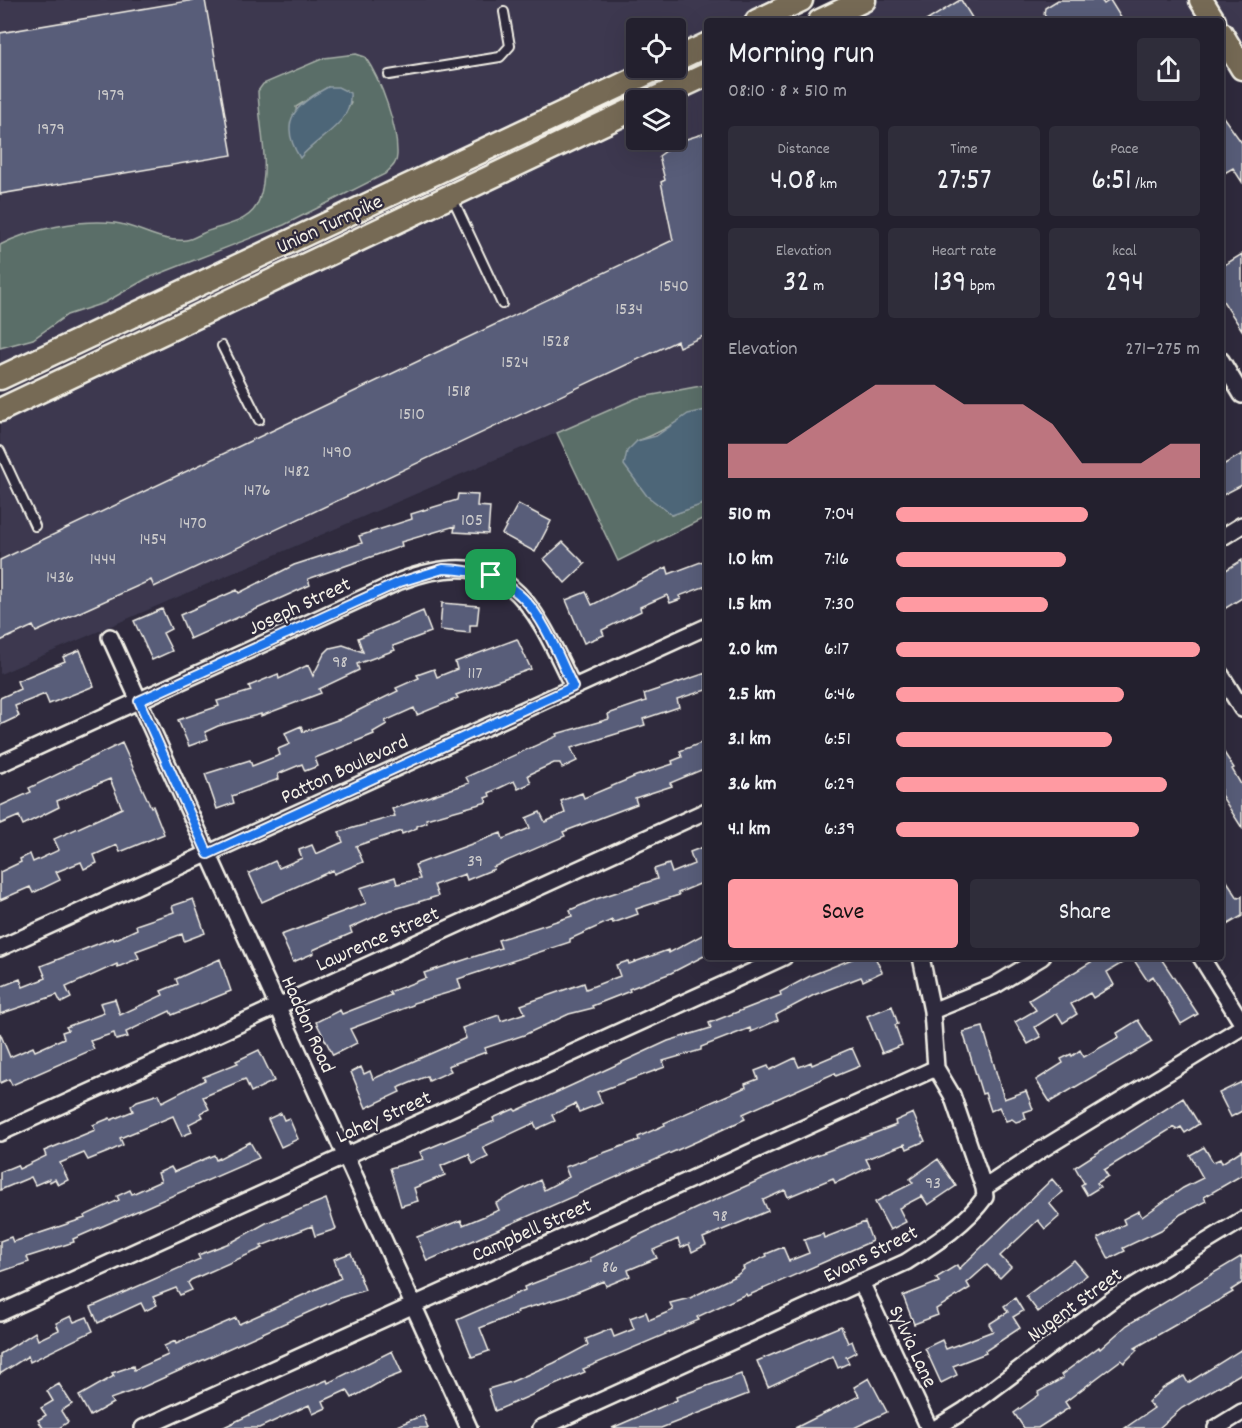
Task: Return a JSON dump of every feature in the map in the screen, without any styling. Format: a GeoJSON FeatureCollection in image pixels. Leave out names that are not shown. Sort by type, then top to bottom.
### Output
{"type":"FeatureCollection","features":[{"type":"Feature","properties":{"kind":"main road"},"geometry":{"type":"LineString","coordinates":[[763,18],[801,0]]}},
{"type":"Feature","properties":{"kind":"main road"},"geometry":{"type":"LineString","coordinates":[[826,18],[864,0]]}},
{"type":"Feature","properties":{"kind":"main road"},"geometry":{"type":"LineString","coordinates":[[1201,0],[1212,18]]}},
{"type":"Feature","properties":{"kind":"main road"},"geometry":{"type":"LineString","coordinates":[[1224,39],[1242,68]]}},
{"type":"Feature","properties":{"kind":"main road"},"geometry":{"type":"LineString","coordinates":[[686,55],[704,46]]}},
{"type":"Feature","properties":{"kind":"main road"},"geometry":{"type":"LineString","coordinates":[[674,90],[704,76]]}},
{"type":"Feature","properties":{"kind":"main road","name":"Union Turnpike"},"geometry":{"type":"LineString","coordinates":[[0,378],[637,78]]}},
{"type":"Feature","properties":{"kind":"main road","name":"Union Turnpike"},"geometry":{"type":"LineString","coordinates":[[0,410],[626,113]]}},
{"type":"Feature","properties":{"kind":"street"},"geometry":{"type":"LineString","coordinates":[[439,171],[451,196]]}},
{"type":"Feature","properties":{"kind":"street"},"geometry":{"type":"LineString","coordinates":[[1224,365],[1242,394]]}},
{"type":"Feature","properties":{"kind":"street"},"geometry":{"type":"LineString","coordinates":[[1224,536],[1242,525]]}},
{"type":"Feature","properties":{"kind":"street","name":"Joseph Street"},"geometry":{"type":"LineString","coordinates":[[0,764],[400,582],[443,569],[468,569],[491,575],[523,597],[543,622],[573,687]]}},
{"type":"Feature","properties":{"kind":"street","name":"Patton Boulevard"},"geometry":{"type":"LineString","coordinates":[[0,948],[704,628]]}},
{"type":"Feature","properties":{"kind":"street","name":"Haddon Road"},"geometry":{"type":"LineString","coordinates":[[110,638],[469,1428]]}},
{"type":"Feature","properties":{"kind":"street"},"geometry":{"type":"LineString","coordinates":[[1224,680],[1242,709]]}},
{"type":"Feature","properties":{"kind":"street","name":"Lawrence Street"},"geometry":{"type":"LineString","coordinates":[[0,1133],[704,812]]}},
{"type":"Feature","properties":{"kind":"street","name":"Lahey Street"},"geometry":{"type":"LineString","coordinates":[[0,1313],[776,960]]}},
{"type":"Feature","properties":{"kind":"street"},"geometry":{"type":"LineString","coordinates":[[922,960],[932,1011],[936,1068],[952,1095],[984,1188],[1242,1025],[1204,960]]}},
{"type":"Feature","properties":{"kind":"street"},"geometry":{"type":"LineString","coordinates":[[932,1011],[994,986],[1037,960]]}},
{"type":"Feature","properties":{"kind":"street","name":"Campbell Street"},"geometry":{"type":"LineString","coordinates":[[143,1428],[936,1068]]}},
{"type":"Feature","properties":{"kind":"street","name":"Evans Street"},"geometry":{"type":"LineString","coordinates":[[541,1428],[906,1262],[940,1240],[977,1209],[985,1197],[984,1188]]}},
{"type":"Feature","properties":{"kind":"street","name":"Nugent Street"},"geometry":{"type":"LineString","coordinates":[[936,1428],[965,1410],[1114,1298],[1242,1220]]}},
{"type":"Feature","properties":{"kind":"street","name":"Sylvia Lane"},"geometry":{"type":"LineString","coordinates":[[861,1282],[929,1428]]}},
{"type":"Feature","properties":{"kind":"street"},"geometry":{"type":"LineString","coordinates":[[1216,1428],[1242,1412]]}},
{"type":"Feature","properties":{"kind":"lane"},"geometry":{"type":"LineString","coordinates":[[389,75],[500,57],[510,46],[504,12]]}},
{"type":"Feature","properties":{"kind":"lane"},"geometry":{"type":"LineString","coordinates":[[451,196],[502,303]]}},
{"type":"Feature","properties":{"kind":"lane"},"geometry":{"type":"LineString","coordinates":[[222,346],[259,420]]}},
{"type":"Feature","properties":{"kind":"lane"},"geometry":{"type":"LineString","coordinates":[[0,451],[34,526]]}},
{"type":"Feature","properties":{"kind":"shaded area"},"geometry":{"type":"Polygon","coordinates":[[[0,0],[801,0],[763,18],[704,18],[704,46],[686,55],[686,18],[626,18],[626,73],[0,378],[0,0]]]}},
{"type":"Feature","properties":{"kind":"shaded area"},"geometry":{"type":"Polygon","coordinates":[[[864,0],[1242,0],[1242,68],[1224,28],[1224,18],[826,18],[864,0]]]}},
{"type":"Feature","properties":{"kind":"shaded area"},"geometry":{"type":"Polygon","coordinates":[[[704,77],[704,385],[637,398],[0,674],[0,410],[626,113],[626,150],[686,150],[686,91],[704,77]]]}},
{"type":"Feature","properties":{"kind":"green space"},"geometry":{"type":"Polygon","coordinates":[[[356,54],[365,57],[371,67],[392,118],[397,144],[396,161],[385,174],[284,225],[146,279],[104,303],[67,315],[33,339],[0,348],[0,245],[41,230],[87,222],[115,223],[159,237],[186,240],[245,217],[256,207],[264,174],[258,91],[263,84],[324,58],[356,54]],[[328,87],[296,107],[300,157],[334,126],[351,103],[328,87]]]}},
{"type":"Feature","properties":{"kind":"green space"},"geometry":{"type":"Polygon","coordinates":[[[704,385],[704,411],[637,441],[671,515],[704,504],[704,518],[618,561],[557,433],[637,398],[704,385]]]}},
{"type":"Feature","properties":{"kind":"water"},"geometry":{"type":"Polygon","coordinates":[[[328,87],[338,87],[350,93],[346,113],[340,122],[300,158],[290,134],[293,115],[307,100],[328,87]]]}},
{"type":"Feature","properties":{"kind":"water"},"geometry":{"type":"Polygon","coordinates":[[[704,410],[704,504],[672,515],[647,496],[624,465],[627,451],[637,441],[656,436],[688,414],[704,410]]]}},
{"type":"Feature","properties":{"kind":"building"},"geometry":{"type":"Polygon","coordinates":[[[205,0],[232,155],[0,194],[0,33],[205,0]]]}},
{"type":"Feature","properties":{"kind":"building"},"geometry":{"type":"Polygon","coordinates":[[[960,0],[972,18],[931,18],[960,0]]]}},
{"type":"Feature","properties":{"kind":"building"},"geometry":{"type":"Polygon","coordinates":[[[1058,0],[1101,0],[1104,4],[1110,0],[1121,18],[1046,18],[1045,8],[1058,0]]]}},
{"type":"Feature","properties":{"kind":"building"},"geometry":{"type":"Polygon","coordinates":[[[1224,118],[1242,143],[1242,182],[1233,168],[1224,173],[1224,118]]]}},
{"type":"Feature","properties":{"kind":"building"},"geometry":{"type":"Polygon","coordinates":[[[704,134],[704,336],[679,347],[677,341],[154,587],[151,580],[36,632],[33,626],[0,641],[0,560],[673,240],[661,182],[665,180],[659,156],[667,150],[686,150],[686,139],[704,134]]]}},
{"type":"Feature","properties":{"kind":"building"},"geometry":{"type":"Polygon","coordinates":[[[1242,254],[1242,330],[1224,303],[1224,265],[1242,254]]]}},
{"type":"Feature","properties":{"kind":"building"},"geometry":{"type":"Polygon","coordinates":[[[1242,454],[1242,485],[1224,494],[1224,464],[1242,454]]]}},
{"type":"Feature","properties":{"kind":"building"},"geometry":{"type":"Polygon","coordinates":[[[458,494],[478,495],[477,506],[490,507],[488,534],[454,532],[455,526],[401,542],[402,546],[308,579],[310,585],[190,639],[180,615],[237,590],[239,593],[294,565],[362,543],[359,536],[412,519],[411,514],[457,500],[458,494]]]}},
{"type":"Feature","properties":{"kind":"building"},"geometry":{"type":"Polygon","coordinates":[[[518,504],[551,521],[535,552],[502,534],[518,504]]]}},
{"type":"Feature","properties":{"kind":"building"},"geometry":{"type":"Polygon","coordinates":[[[563,542],[585,564],[565,583],[544,559],[563,542]]]}},
{"type":"Feature","properties":{"kind":"building"},"geometry":{"type":"Polygon","coordinates":[[[1242,560],[1242,598],[1224,609],[1224,571],[1242,560]]]}},
{"type":"Feature","properties":{"kind":"building"},"geometry":{"type":"Polygon","coordinates":[[[704,561],[704,587],[679,596],[681,599],[670,603],[667,595],[640,607],[641,611],[602,630],[604,635],[584,643],[566,600],[586,592],[592,605],[667,567],[669,574],[704,561]]]}},
{"type":"Feature","properties":{"kind":"building"},"geometry":{"type":"Polygon","coordinates":[[[442,603],[479,606],[477,625],[470,625],[470,633],[440,630],[442,603]]]}},
{"type":"Feature","properties":{"kind":"building"},"geometry":{"type":"Polygon","coordinates":[[[162,609],[171,629],[163,633],[172,651],[152,660],[134,621],[162,609]]]}},
{"type":"Feature","properties":{"kind":"building"},"geometry":{"type":"Polygon","coordinates":[[[423,611],[431,632],[393,646],[395,650],[357,664],[359,670],[319,689],[321,693],[261,716],[261,714],[218,726],[205,732],[208,739],[189,746],[178,720],[219,706],[217,701],[251,691],[249,686],[278,674],[279,679],[308,665],[313,676],[324,654],[330,648],[343,645],[363,652],[358,638],[423,611]]]}},
{"type":"Feature","properties":{"kind":"building"},"geometry":{"type":"Polygon","coordinates":[[[517,639],[531,669],[456,695],[458,698],[417,715],[414,708],[385,721],[387,724],[373,732],[374,734],[315,758],[318,766],[305,771],[302,764],[278,774],[279,779],[232,796],[234,803],[217,809],[205,774],[250,760],[252,766],[280,755],[278,749],[290,744],[285,733],[301,726],[303,732],[343,718],[398,691],[396,688],[419,678],[417,675],[434,669],[437,677],[457,669],[455,662],[517,639]]]}},
{"type":"Feature","properties":{"kind":"building"},"geometry":{"type":"Polygon","coordinates":[[[80,650],[94,686],[49,704],[45,694],[15,706],[19,716],[0,725],[0,698],[20,689],[17,681],[65,661],[63,657],[80,650]]]}},
{"type":"Feature","properties":{"kind":"building"},"geometry":{"type":"Polygon","coordinates":[[[704,674],[704,691],[677,699],[679,707],[643,719],[645,725],[571,748],[577,761],[562,768],[560,763],[554,763],[528,775],[531,783],[518,789],[514,781],[489,793],[490,796],[485,798],[487,802],[426,819],[427,822],[402,834],[401,831],[356,846],[363,862],[334,874],[333,870],[262,902],[249,873],[275,861],[279,868],[302,858],[299,850],[312,845],[316,854],[343,842],[339,832],[395,816],[392,809],[469,783],[466,777],[557,736],[556,734],[609,719],[608,714],[646,701],[644,694],[704,674]]]}},
{"type":"Feature","properties":{"kind":"building"},"geometry":{"type":"Polygon","coordinates":[[[704,742],[704,769],[670,783],[672,786],[635,798],[637,804],[563,832],[565,836],[493,867],[494,869],[467,880],[465,874],[434,885],[438,896],[385,912],[350,928],[352,933],[313,950],[314,953],[293,962],[281,935],[366,903],[360,888],[395,877],[397,884],[420,879],[415,865],[501,833],[503,839],[530,828],[526,818],[540,812],[545,822],[565,813],[561,801],[582,793],[584,798],[636,776],[673,764],[672,761],[682,757],[680,751],[704,742]]]}},
{"type":"Feature","properties":{"kind":"building"},"geometry":{"type":"Polygon","coordinates":[[[122,743],[164,834],[120,852],[117,845],[94,855],[97,863],[84,869],[81,862],[56,872],[60,880],[33,893],[30,887],[0,900],[0,872],[21,862],[20,859],[30,854],[33,862],[59,850],[54,839],[122,808],[110,779],[57,801],[59,807],[23,825],[19,816],[0,824],[0,806],[31,792],[29,788],[122,743]]]}},
{"type":"Feature","properties":{"kind":"building"},"geometry":{"type":"Polygon","coordinates":[[[1224,753],[1242,786],[1242,828],[1224,800],[1224,753]]]}},
{"type":"Feature","properties":{"kind":"building"},"geometry":{"type":"Polygon","coordinates":[[[703,847],[704,849],[704,888],[702,883],[678,893],[679,895],[636,909],[638,914],[613,923],[612,920],[570,939],[570,942],[458,979],[461,989],[413,1003],[413,1005],[350,1029],[357,1043],[333,1055],[316,1022],[340,1010],[342,1014],[391,995],[389,992],[426,978],[424,973],[501,948],[498,940],[572,916],[570,910],[657,879],[654,869],[669,864],[672,873],[694,864],[690,852],[703,847]]]}},
{"type":"Feature","properties":{"kind":"building"},"geometry":{"type":"Polygon","coordinates":[[[1224,877],[1238,898],[1242,896],[1242,916],[1225,926],[1224,877]]]}},
{"type":"Feature","properties":{"kind":"building"},"geometry":{"type":"Polygon","coordinates":[[[193,899],[205,933],[184,941],[182,934],[136,951],[139,958],[118,967],[117,964],[66,987],[71,998],[61,1003],[57,995],[0,1014],[0,987],[20,979],[23,987],[46,978],[41,966],[113,938],[114,940],[137,929],[136,925],[174,912],[172,906],[193,899]]]}},
{"type":"Feature","properties":{"kind":"building"},"geometry":{"type":"Polygon","coordinates":[[[704,934],[704,956],[671,973],[592,1006],[593,1008],[569,1014],[524,1035],[485,1048],[486,1052],[448,1066],[451,1071],[429,1081],[427,1076],[398,1088],[400,1092],[366,1108],[351,1072],[361,1067],[364,1074],[370,1071],[373,1079],[466,1038],[462,1028],[499,1015],[501,1021],[525,1013],[521,1005],[584,983],[586,989],[620,976],[616,965],[628,961],[629,964],[668,950],[669,953],[704,934]]]}},
{"type":"Feature","properties":{"kind":"building"},"geometry":{"type":"Polygon","coordinates":[[[220,959],[231,991],[172,1015],[170,1011],[126,1032],[128,1037],[116,1040],[114,1033],[90,1041],[94,1049],[12,1085],[9,1079],[0,1083],[0,1033],[10,1057],[33,1047],[35,1051],[64,1038],[62,1032],[68,1030],[66,1027],[104,1013],[100,1003],[115,999],[120,1015],[163,995],[161,991],[178,984],[176,979],[220,959]]]}},
{"type":"Feature","properties":{"kind":"building"},"geometry":{"type":"Polygon","coordinates":[[[850,960],[876,960],[882,972],[863,981],[861,977],[814,995],[776,1015],[778,1020],[751,1032],[750,1028],[701,1047],[701,1050],[663,1061],[665,1067],[597,1092],[602,1103],[579,1112],[575,1104],[552,1115],[555,1121],[537,1129],[534,1123],[483,1147],[488,1157],[473,1164],[469,1154],[441,1166],[445,1175],[414,1188],[418,1201],[401,1206],[390,1168],[423,1159],[420,1152],[494,1121],[493,1118],[514,1109],[516,1111],[668,1041],[711,1028],[709,1023],[781,995],[780,992],[812,975],[850,960]]]}},
{"type":"Feature","properties":{"kind":"building"},"geometry":{"type":"Polygon","coordinates":[[[1094,960],[1127,960],[1107,972],[1114,985],[1093,998],[1090,993],[1071,1004],[1077,1014],[1063,1023],[1057,1013],[1035,1027],[1041,1037],[1028,1044],[1015,1022],[1036,1010],[1029,1000],[1094,960]]]}},
{"type":"Feature","properties":{"kind":"building"},"geometry":{"type":"Polygon","coordinates":[[[1134,960],[1162,960],[1198,1014],[1181,1024],[1153,976],[1147,980],[1134,960]]]}},
{"type":"Feature","properties":{"kind":"building"},"geometry":{"type":"Polygon","coordinates":[[[892,1006],[898,1024],[895,1025],[902,1045],[882,1053],[867,1016],[892,1006]]]}},
{"type":"Feature","properties":{"kind":"building"},"geometry":{"type":"Polygon","coordinates":[[[1138,1020],[1152,1042],[1050,1102],[1036,1080],[1063,1063],[1061,1059],[1071,1054],[1072,1056],[1080,1050],[1084,1057],[1119,1037],[1117,1033],[1138,1020]]]}},
{"type":"Feature","properties":{"kind":"building"},"geometry":{"type":"Polygon","coordinates":[[[983,1027],[1004,1099],[1026,1091],[1033,1109],[1024,1112],[1026,1119],[1016,1122],[1012,1119],[1006,1121],[999,1107],[991,1111],[985,1093],[982,1094],[963,1032],[983,1027]]]}},
{"type":"Feature","properties":{"kind":"building"},"geometry":{"type":"Polygon","coordinates":[[[852,1048],[860,1066],[836,1076],[835,1073],[743,1114],[745,1119],[700,1140],[427,1261],[417,1237],[461,1220],[463,1225],[499,1210],[496,1203],[540,1180],[544,1190],[569,1177],[565,1167],[639,1140],[638,1137],[665,1125],[664,1123],[746,1087],[745,1084],[758,1079],[755,1071],[768,1066],[770,1070],[795,1058],[799,1067],[811,1062],[812,1065],[852,1048]]]}},
{"type":"Feature","properties":{"kind":"building"},"geometry":{"type":"Polygon","coordinates":[[[259,1050],[274,1081],[251,1092],[245,1079],[203,1097],[209,1109],[201,1113],[203,1117],[189,1124],[192,1132],[182,1136],[173,1116],[120,1138],[123,1145],[108,1152],[88,1160],[84,1153],[60,1163],[68,1180],[58,1185],[55,1179],[50,1182],[49,1179],[35,1185],[31,1177],[0,1190],[0,1172],[17,1165],[19,1169],[46,1156],[44,1151],[95,1130],[93,1125],[133,1111],[131,1106],[137,1101],[159,1094],[162,1102],[205,1080],[203,1077],[238,1063],[236,1061],[259,1050]]]}},
{"type":"Feature","properties":{"kind":"building"},"geometry":{"type":"Polygon","coordinates":[[[1242,1082],[1242,1111],[1231,1117],[1219,1093],[1242,1082]]]}},
{"type":"Feature","properties":{"kind":"building"},"geometry":{"type":"Polygon","coordinates":[[[1183,1098],[1199,1124],[1185,1133],[1181,1127],[1176,1130],[1174,1127],[1104,1170],[1108,1176],[1097,1183],[1100,1187],[1087,1195],[1081,1185],[1084,1183],[1075,1167],[1183,1098]]]}},
{"type":"Feature","properties":{"kind":"building"},"geometry":{"type":"Polygon","coordinates":[[[281,1113],[284,1120],[289,1118],[298,1139],[281,1147],[268,1119],[281,1113]]]}},
{"type":"Feature","properties":{"kind":"building"},"geometry":{"type":"Polygon","coordinates":[[[913,1113],[925,1141],[907,1149],[905,1144],[866,1159],[870,1167],[835,1183],[833,1178],[788,1197],[785,1190],[763,1200],[768,1211],[703,1238],[706,1245],[692,1252],[689,1244],[681,1248],[678,1239],[653,1250],[657,1258],[628,1270],[630,1276],[606,1286],[604,1281],[565,1297],[517,1311],[518,1313],[480,1328],[489,1351],[472,1357],[457,1320],[525,1290],[524,1287],[591,1261],[590,1258],[809,1158],[896,1125],[895,1121],[913,1113]]]}},
{"type":"Feature","properties":{"kind":"building"},"geometry":{"type":"Polygon","coordinates":[[[250,1142],[259,1158],[73,1239],[74,1242],[27,1257],[29,1262],[0,1272],[0,1241],[11,1237],[13,1242],[85,1218],[84,1216],[119,1200],[117,1196],[130,1190],[132,1194],[161,1181],[158,1173],[171,1167],[174,1172],[214,1155],[216,1160],[250,1142]]]}},
{"type":"Feature","properties":{"kind":"building"},"geometry":{"type":"Polygon","coordinates":[[[1204,1147],[1213,1162],[1220,1159],[1222,1163],[1242,1150],[1242,1175],[1204,1197],[1206,1201],[1181,1214],[1161,1230],[1123,1248],[1125,1251],[1109,1259],[1098,1238],[1125,1224],[1123,1219],[1139,1211],[1142,1217],[1183,1188],[1203,1178],[1190,1155],[1204,1147]]]}},
{"type":"Feature","properties":{"kind":"building"},"geometry":{"type":"Polygon","coordinates":[[[938,1159],[956,1186],[928,1205],[922,1196],[899,1208],[906,1222],[890,1230],[875,1202],[913,1183],[910,1179],[938,1159]]]}},
{"type":"Feature","properties":{"kind":"building"},"geometry":{"type":"Polygon","coordinates":[[[1052,1179],[1063,1192],[1049,1203],[1060,1216],[1045,1229],[1038,1220],[1000,1256],[1011,1267],[1000,1278],[987,1265],[967,1283],[970,1288],[936,1309],[938,1315],[914,1324],[903,1296],[939,1282],[936,1278],[957,1265],[959,1269],[1052,1179]]]}},
{"type":"Feature","properties":{"kind":"building"},"geometry":{"type":"Polygon","coordinates":[[[326,1199],[336,1229],[315,1236],[312,1226],[261,1246],[263,1248],[191,1280],[188,1283],[192,1290],[180,1295],[176,1288],[153,1297],[157,1305],[145,1311],[141,1303],[98,1323],[91,1307],[200,1259],[198,1255],[232,1242],[266,1223],[326,1199]]]}},
{"type":"Feature","properties":{"kind":"building"},"geometry":{"type":"Polygon","coordinates":[[[865,1222],[872,1241],[747,1296],[746,1294],[697,1317],[699,1320],[583,1369],[585,1372],[495,1411],[488,1389],[511,1382],[554,1363],[588,1345],[586,1339],[611,1329],[614,1337],[634,1329],[630,1318],[646,1312],[649,1320],[673,1310],[670,1303],[690,1298],[737,1275],[744,1269],[743,1267],[767,1256],[766,1254],[783,1247],[789,1261],[809,1253],[804,1240],[823,1234],[824,1238],[865,1222]]]}},
{"type":"Feature","properties":{"kind":"building"},"geometry":{"type":"Polygon","coordinates":[[[351,1253],[365,1290],[340,1298],[141,1388],[110,1399],[113,1403],[90,1416],[79,1396],[114,1376],[112,1373],[133,1366],[134,1370],[168,1355],[164,1346],[175,1341],[176,1344],[236,1318],[239,1324],[341,1278],[334,1259],[351,1253]]]}},
{"type":"Feature","properties":{"kind":"building"},"geometry":{"type":"Polygon","coordinates":[[[1242,1256],[1242,1283],[1231,1290],[1233,1292],[1135,1348],[1137,1350],[1124,1363],[1121,1360],[1065,1402],[1069,1408],[1038,1428],[1024,1428],[1014,1413],[1039,1395],[1038,1392],[1063,1378],[1061,1375],[1099,1347],[1100,1349],[1127,1325],[1242,1256]]]}},
{"type":"Feature","properties":{"kind":"building"},"geometry":{"type":"Polygon","coordinates":[[[1074,1260],[1087,1275],[1038,1312],[1026,1296],[1074,1260]]]}},
{"type":"Feature","properties":{"kind":"building"},"geometry":{"type":"Polygon","coordinates":[[[1015,1298],[1023,1311],[1013,1317],[1020,1328],[985,1351],[986,1353],[953,1366],[957,1375],[941,1383],[925,1348],[942,1340],[946,1349],[993,1331],[989,1324],[1008,1312],[1004,1306],[1015,1298]]]}},
{"type":"Feature","properties":{"kind":"building"},"geometry":{"type":"Polygon","coordinates":[[[71,1316],[74,1322],[87,1317],[93,1331],[30,1362],[28,1356],[0,1374],[0,1354],[35,1332],[38,1340],[59,1330],[56,1323],[71,1316]]]}},
{"type":"Feature","properties":{"kind":"building"},"geometry":{"type":"Polygon","coordinates":[[[841,1326],[848,1343],[852,1341],[856,1352],[846,1357],[849,1363],[838,1368],[833,1356],[768,1387],[757,1361],[841,1326]]]}},
{"type":"Feature","properties":{"kind":"building"},"geometry":{"type":"Polygon","coordinates":[[[1242,1349],[1242,1373],[1182,1408],[1159,1428],[1125,1428],[1154,1408],[1148,1402],[1163,1388],[1184,1376],[1188,1383],[1242,1349]]]}},
{"type":"Feature","properties":{"kind":"building"},"geometry":{"type":"Polygon","coordinates":[[[392,1351],[402,1373],[352,1398],[347,1390],[323,1401],[326,1408],[313,1414],[309,1405],[259,1428],[222,1428],[291,1395],[327,1380],[328,1383],[392,1351]]]}},
{"type":"Feature","properties":{"kind":"building"},"geometry":{"type":"Polygon","coordinates":[[[741,1374],[748,1394],[661,1428],[612,1428],[677,1400],[676,1397],[741,1374]]]}},
{"type":"Feature","properties":{"kind":"building"},"geometry":{"type":"Polygon","coordinates":[[[869,1378],[887,1412],[854,1428],[795,1428],[859,1396],[854,1387],[869,1378]]]}},
{"type":"Feature","properties":{"kind":"building"},"geometry":{"type":"Polygon","coordinates":[[[59,1384],[72,1404],[61,1411],[68,1422],[59,1428],[43,1428],[38,1420],[46,1415],[41,1408],[53,1401],[47,1391],[59,1384]]]}},
{"type":"Feature","properties":{"kind":"building"},"geometry":{"type":"Polygon","coordinates":[[[423,1415],[428,1428],[392,1428],[423,1415]]]}},
{"type":"Feature","properties":{"kind":"route"},"geometry":{"type":"LineString","coordinates":[[443,569],[468,569],[491,575],[523,597],[543,622],[573,687],[208,854],[139,701],[423,573],[443,569]]}}]}
